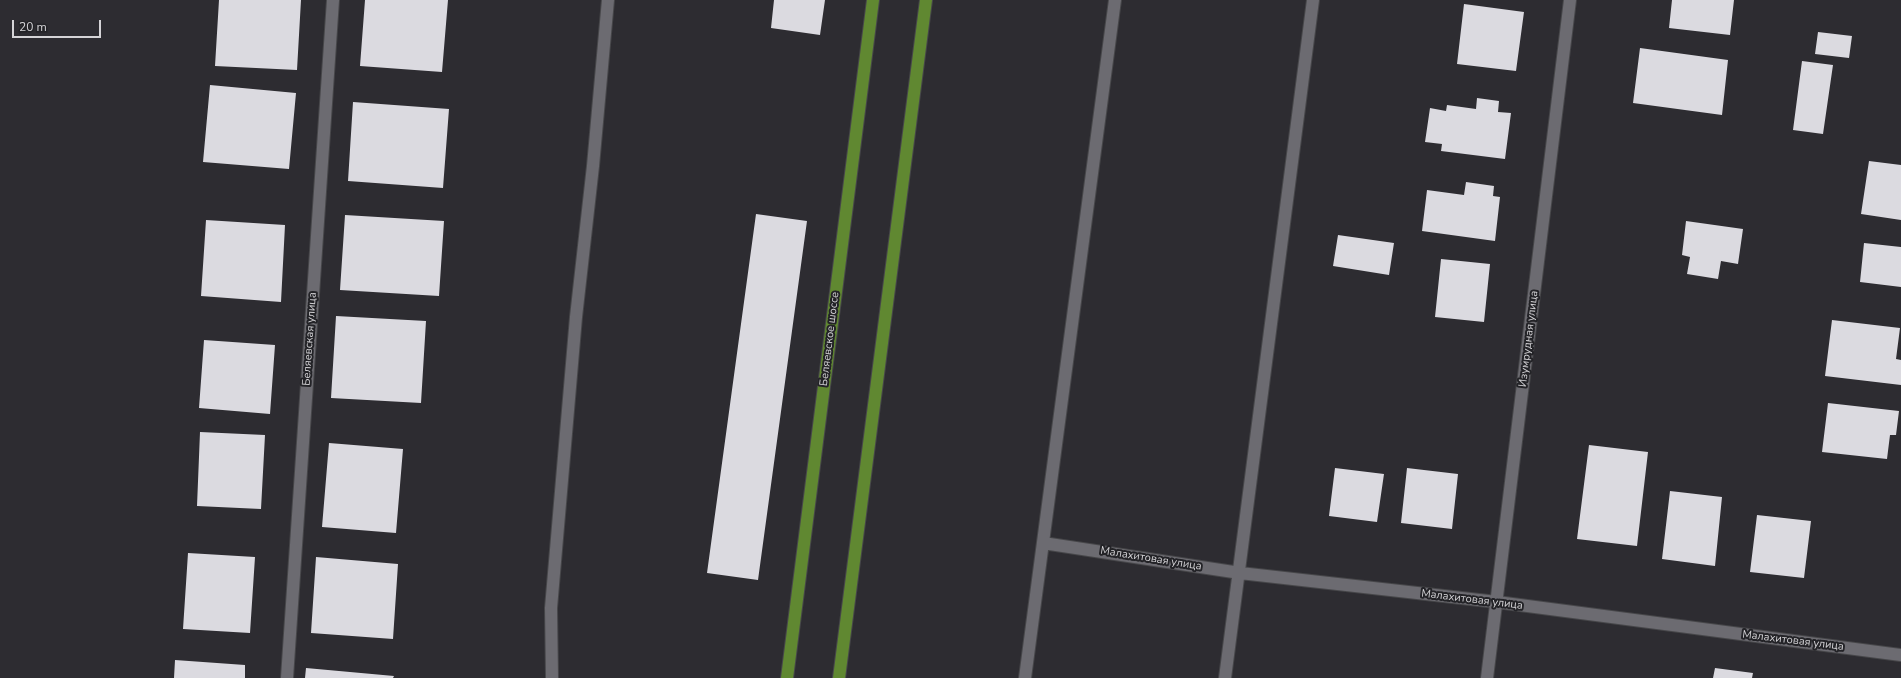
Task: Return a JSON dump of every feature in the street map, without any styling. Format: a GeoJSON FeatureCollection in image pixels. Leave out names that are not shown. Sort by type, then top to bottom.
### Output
{"type":"FeatureCollection","features":[{"type":"Feature","properties":{"kind":"main road","name":"Беляевское шоссе"},"geometry":{"type":"LineString","coordinates":[[787,678],[873,0]]}},
{"type":"Feature","properties":{"kind":"main road"},"geometry":{"type":"LineString","coordinates":[[840,678],[926,0]]}},
{"type":"Feature","properties":{"kind":"street","name":"Беляевская улица"},"geometry":{"type":"LineString","coordinates":[[287,678],[333,0]]}},
{"type":"Feature","properties":{"kind":"street"},"geometry":{"type":"LineString","coordinates":[[552,678],[552,600],[576,317],[593,166],[608,0]]}},
{"type":"Feature","properties":{"kind":"street"},"geometry":{"type":"LineString","coordinates":[[1025,678],[1115,0]]}},
{"type":"Feature","properties":{"kind":"street"},"geometry":{"type":"LineString","coordinates":[[1225,678],[1240,573],[1313,0]]}},
{"type":"Feature","properties":{"kind":"street","name":"Изумрудная улица"},"geometry":{"type":"LineString","coordinates":[[1487,678],[1570,0]]}},
{"type":"Feature","properties":{"kind":"street","name":"Малахитовая улица"},"geometry":{"type":"LineString","coordinates":[[1043,543],[1240,573],[1497,602],[1901,655]]}},
{"type":"Feature","properties":{"kind":"building"},"geometry":{"type":"Polygon","coordinates":[[[219,0],[301,0],[297,70],[215,66],[219,0]]]}},
{"type":"Feature","properties":{"kind":"building"},"geometry":{"type":"Polygon","coordinates":[[[365,0],[448,0],[442,72],[360,66],[365,0]]]}},
{"type":"Feature","properties":{"kind":"building"},"geometry":{"type":"Polygon","coordinates":[[[774,0],[825,0],[820,35],[771,28],[774,0]]]}},
{"type":"Feature","properties":{"kind":"building"},"geometry":{"type":"Polygon","coordinates":[[[1672,0],[1734,0],[1730,35],[1669,28],[1672,0]]]}},
{"type":"Feature","properties":{"kind":"building"},"geometry":{"type":"Polygon","coordinates":[[[1464,4],[1524,12],[1516,71],[1457,64],[1464,4]]]}},
{"type":"Feature","properties":{"kind":"building"},"geometry":{"type":"Polygon","coordinates":[[[1818,32],[1852,36],[1849,58],[1815,54],[1818,32]]]}},
{"type":"Feature","properties":{"kind":"building"},"geometry":{"type":"Polygon","coordinates":[[[1640,48],[1728,60],[1722,115],[1633,103],[1640,48]]]}},
{"type":"Feature","properties":{"kind":"building"},"geometry":{"type":"Polygon","coordinates":[[[1802,61],[1833,65],[1823,134],[1793,130],[1802,61]]]}},
{"type":"Feature","properties":{"kind":"building"},"geometry":{"type":"Polygon","coordinates":[[[210,85],[296,93],[289,169],[203,162],[210,85]]]}},
{"type":"Feature","properties":{"kind":"building"},"geometry":{"type":"Polygon","coordinates":[[[1477,98],[1499,101],[1498,112],[1511,113],[1505,159],[1441,151],[1442,144],[1425,142],[1430,108],[1446,111],[1447,105],[1476,109],[1477,98]]]}},
{"type":"Feature","properties":{"kind":"building"},"geometry":{"type":"Polygon","coordinates":[[[353,102],[449,109],[443,188],[348,181],[353,102]]]}},
{"type":"Feature","properties":{"kind":"building"},"geometry":{"type":"Polygon","coordinates":[[[1869,161],[1901,165],[1901,220],[1861,214],[1869,161]]]}},
{"type":"Feature","properties":{"kind":"building"},"geometry":{"type":"Polygon","coordinates":[[[1466,182],[1494,186],[1493,196],[1500,197],[1495,241],[1422,231],[1427,190],[1464,195],[1466,182]]]}},
{"type":"Feature","properties":{"kind":"building"},"geometry":{"type":"Polygon","coordinates":[[[756,214],[807,221],[758,580],[707,573],[756,214]]]}},
{"type":"Feature","properties":{"kind":"building"},"geometry":{"type":"Polygon","coordinates":[[[345,215],[444,221],[439,296],[340,290],[345,215]]]}},
{"type":"Feature","properties":{"kind":"building"},"geometry":{"type":"Polygon","coordinates":[[[206,220],[285,225],[281,302],[201,296],[206,220]]]}},
{"type":"Feature","properties":{"kind":"building"},"geometry":{"type":"Polygon","coordinates":[[[1686,221],[1743,229],[1738,264],[1721,261],[1718,279],[1687,274],[1690,257],[1682,255],[1686,221]]]}},
{"type":"Feature","properties":{"kind":"building"},"geometry":{"type":"Polygon","coordinates":[[[1338,235],[1394,243],[1389,275],[1333,266],[1338,235]]]}},
{"type":"Feature","properties":{"kind":"building"},"geometry":{"type":"Polygon","coordinates":[[[1864,243],[1901,247],[1901,287],[1860,282],[1864,243]]]}},
{"type":"Feature","properties":{"kind":"building"},"geometry":{"type":"Polygon","coordinates":[[[1441,259],[1490,264],[1484,322],[1435,317],[1441,259]]]}},
{"type":"Feature","properties":{"kind":"building"},"geometry":{"type":"Polygon","coordinates":[[[336,316],[426,321],[421,403],[331,398],[336,316]]]}},
{"type":"Feature","properties":{"kind":"building"},"geometry":{"type":"Polygon","coordinates":[[[1832,320],[1900,328],[1896,359],[1901,360],[1901,385],[1825,376],[1832,320]]]}},
{"type":"Feature","properties":{"kind":"building"},"geometry":{"type":"Polygon","coordinates":[[[204,340],[275,345],[270,414],[199,408],[204,340]]]}},
{"type":"Feature","properties":{"kind":"building"},"geometry":{"type":"Polygon","coordinates":[[[1828,403],[1899,411],[1896,435],[1890,435],[1887,459],[1822,452],[1828,403]]]}},
{"type":"Feature","properties":{"kind":"building"},"geometry":{"type":"Polygon","coordinates":[[[200,432],[265,435],[261,509],[197,506],[200,432]]]}},
{"type":"Feature","properties":{"kind":"building"},"geometry":{"type":"Polygon","coordinates":[[[329,443],[403,449],[396,533],[322,527],[329,443]]]}},
{"type":"Feature","properties":{"kind":"building"},"geometry":{"type":"Polygon","coordinates":[[[1589,445],[1648,452],[1637,546],[1577,539],[1589,445]]]}},
{"type":"Feature","properties":{"kind":"building"},"geometry":{"type":"Polygon","coordinates":[[[1335,468],[1384,474],[1377,522],[1329,516],[1335,468]]]}},
{"type":"Feature","properties":{"kind":"building"},"geometry":{"type":"Polygon","coordinates":[[[1407,468],[1458,474],[1452,529],[1401,523],[1407,468]]]}},
{"type":"Feature","properties":{"kind":"building"},"geometry":{"type":"Polygon","coordinates":[[[1670,491],[1722,497],[1715,566],[1662,559],[1670,491]]]}},
{"type":"Feature","properties":{"kind":"building"},"geometry":{"type":"Polygon","coordinates":[[[1757,515],[1811,521],[1804,578],[1750,572],[1757,515]]]}},
{"type":"Feature","properties":{"kind":"building"},"geometry":{"type":"Polygon","coordinates":[[[188,553],[255,557],[250,633],[183,629],[188,553]]]}},
{"type":"Feature","properties":{"kind":"building"},"geometry":{"type":"Polygon","coordinates":[[[316,557],[398,564],[393,639],[311,633],[316,557]]]}},
{"type":"Feature","properties":{"kind":"building"},"geometry":{"type":"Polygon","coordinates":[[[175,660],[245,665],[245,678],[174,678],[175,660]]]}},
{"type":"Feature","properties":{"kind":"building"},"geometry":{"type":"Polygon","coordinates":[[[306,668],[394,676],[393,678],[305,678],[306,668]]]}},
{"type":"Feature","properties":{"kind":"building"},"geometry":{"type":"Polygon","coordinates":[[[1715,668],[1753,673],[1752,678],[1713,678],[1715,668]]]}}]}
